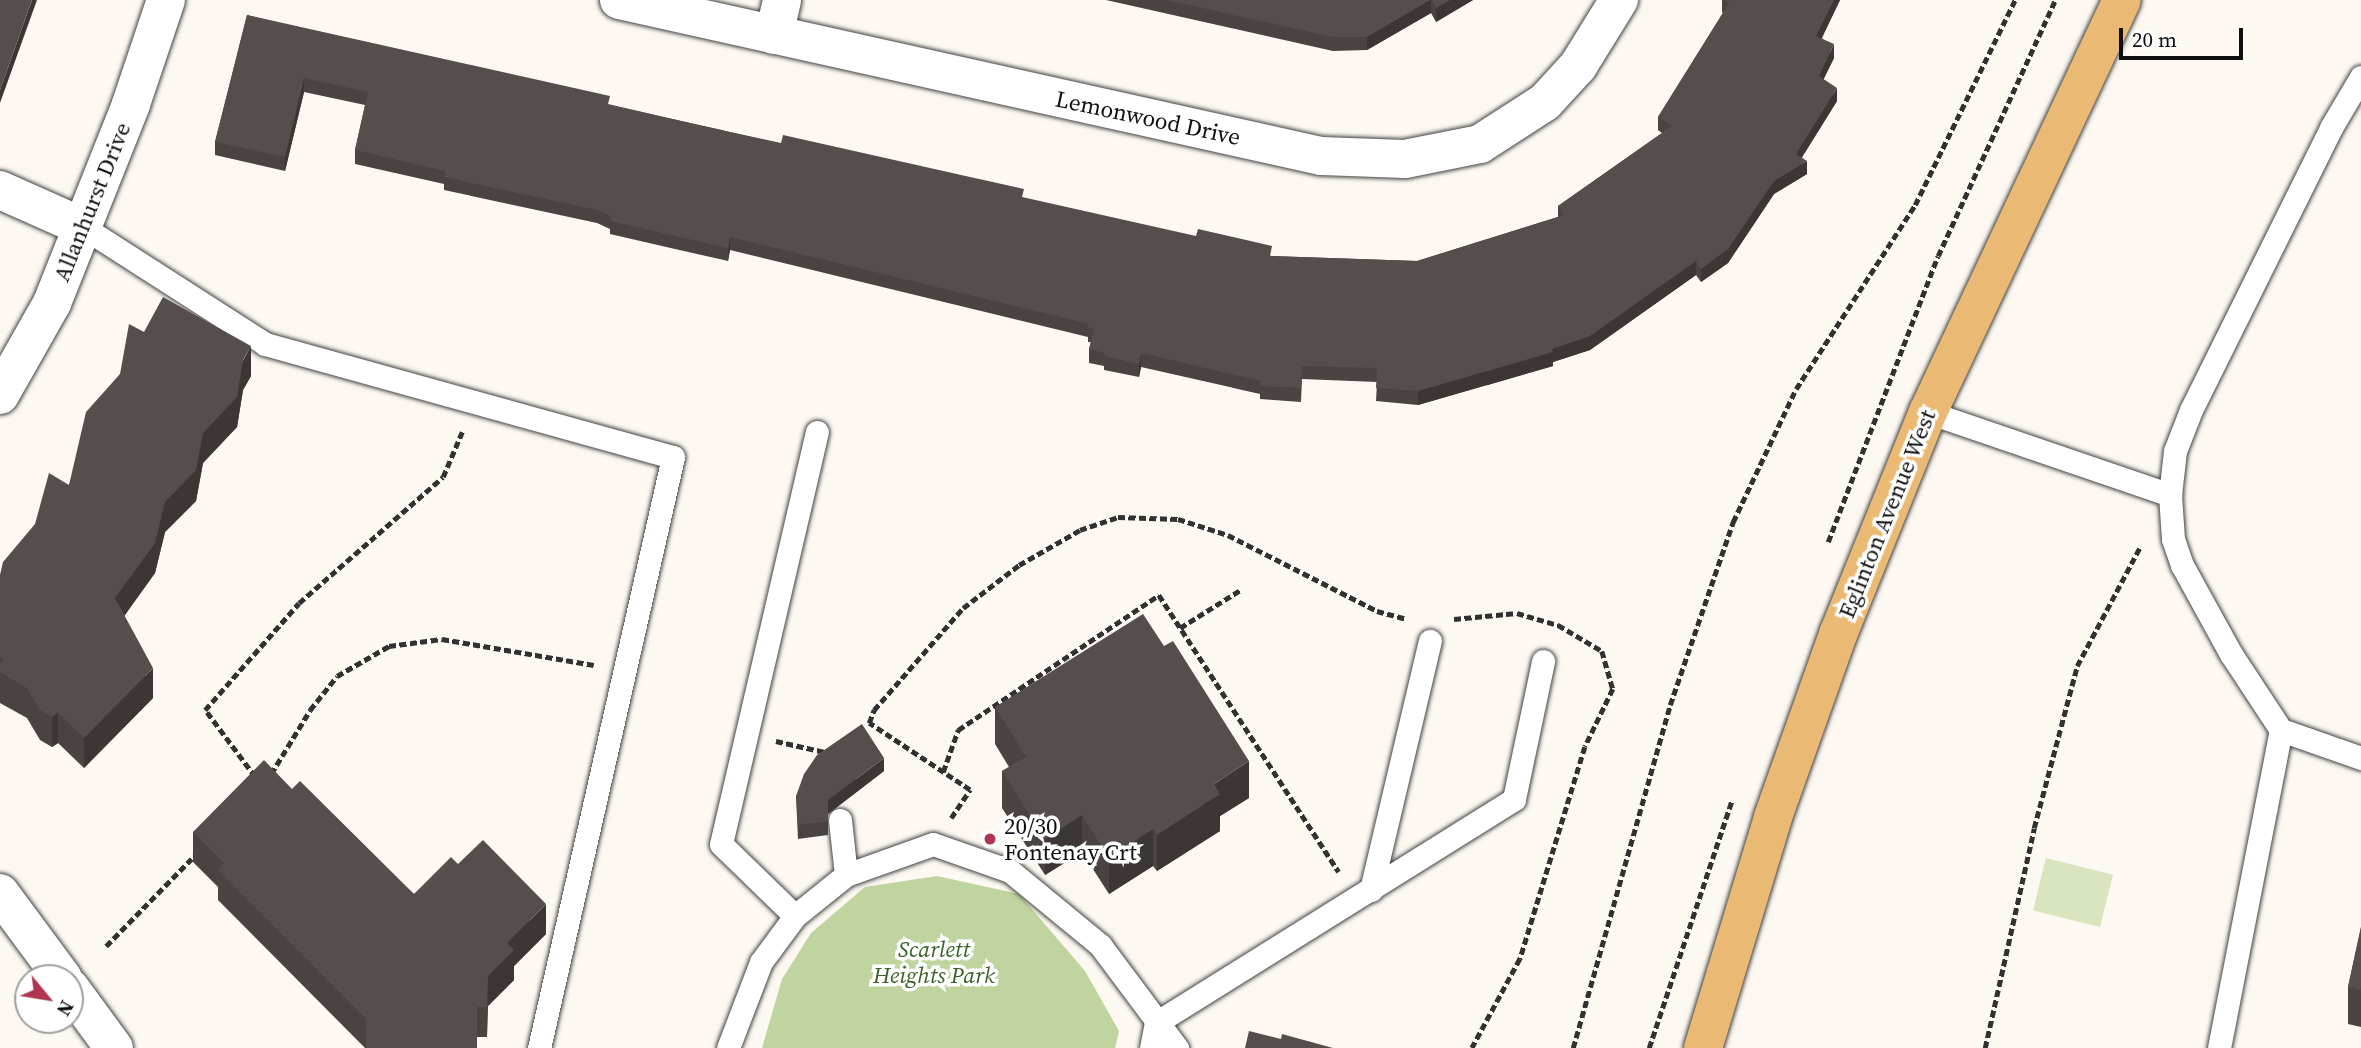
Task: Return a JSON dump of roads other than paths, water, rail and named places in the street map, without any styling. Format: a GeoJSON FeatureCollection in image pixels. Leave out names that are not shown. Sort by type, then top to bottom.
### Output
{"type":"FeatureCollection","features":[{"type":"Feature","properties":{"kind":"main road","name":"Eglinton Avenue West"},"geometry":{"type":"LineString","coordinates":[[1703,1048],[1773,817],[1839,632],[1928,412],[2122,0]]}},
{"type":"Feature","properties":{"kind":"street","name":"Allanhurst Drive"},"geometry":{"type":"LineString","coordinates":[[0,395],[52,303],[166,0]]}},
{"type":"Feature","properties":{"kind":"street","name":"Lemonwood Drive"},"geometry":{"type":"LineString","coordinates":[[619,0],[778,18],[1321,156],[1405,159],[1480,144],[1545,102],[1578,66],[1619,0]]}},
{"type":"Feature","properties":{"kind":"street"},"geometry":{"type":"LineString","coordinates":[[0,190],[83,226]]}},
{"type":"Feature","properties":{"kind":"street"},"geometry":{"type":"LineString","coordinates":[[0,893],[52,964]]}},
{"type":"Feature","properties":{"kind":"street"},"geometry":{"type":"LineString","coordinates":[[84,1007],[114,1048]]}},
{"type":"Feature","properties":{"kind":"lane"},"geometry":{"type":"LineString","coordinates":[[2361,77],[2332,126],[2191,410],[2175,451],[2170,495],[2173,538],[2182,565],[2231,654],[2280,730],[2361,758]]}},
{"type":"Feature","properties":{"kind":"lane"},"geometry":{"type":"LineString","coordinates":[[83,226],[265,344],[673,457],[539,1048]]}},
{"type":"Feature","properties":{"kind":"lane"},"geometry":{"type":"LineString","coordinates":[[1928,412],[2170,495]]}},
{"type":"Feature","properties":{"kind":"lane"},"geometry":{"type":"LineString","coordinates":[[795,916],[721,844],[817,432]]}},
{"type":"Feature","properties":{"kind":"lane"},"geometry":{"type":"LineString","coordinates":[[1364,895],[1425,631]]}},
{"type":"Feature","properties":{"kind":"lane"},"geometry":{"type":"LineString","coordinates":[[1151,1048],[1156,1023],[1514,799],[1543,661]]}},
{"type":"Feature","properties":{"kind":"lane"},"geometry":{"type":"LineString","coordinates":[[2219,1048],[2280,730]]}},
{"type":"Feature","properties":{"kind":"lane"},"geometry":{"type":"LineString","coordinates":[[840,820],[846,875]]}},
{"type":"Feature","properties":{"kind":"lane"},"geometry":{"type":"LineString","coordinates":[[728,1048],[761,962],[795,916],[846,875],[933,844],[1010,871],[1100,945],[1177,1048]]}},
{"type":"Feature","properties":{"kind":"place","name":"20/30 Fontenay Crt"},"geometry":{"type":"Point","coordinates":[990,839]}},
{"type":"Feature","properties":{"kind":"park label","name":"Scarlett Heights Park"},"geometry":{"type":"Point","coordinates":[934,962]}}]}
